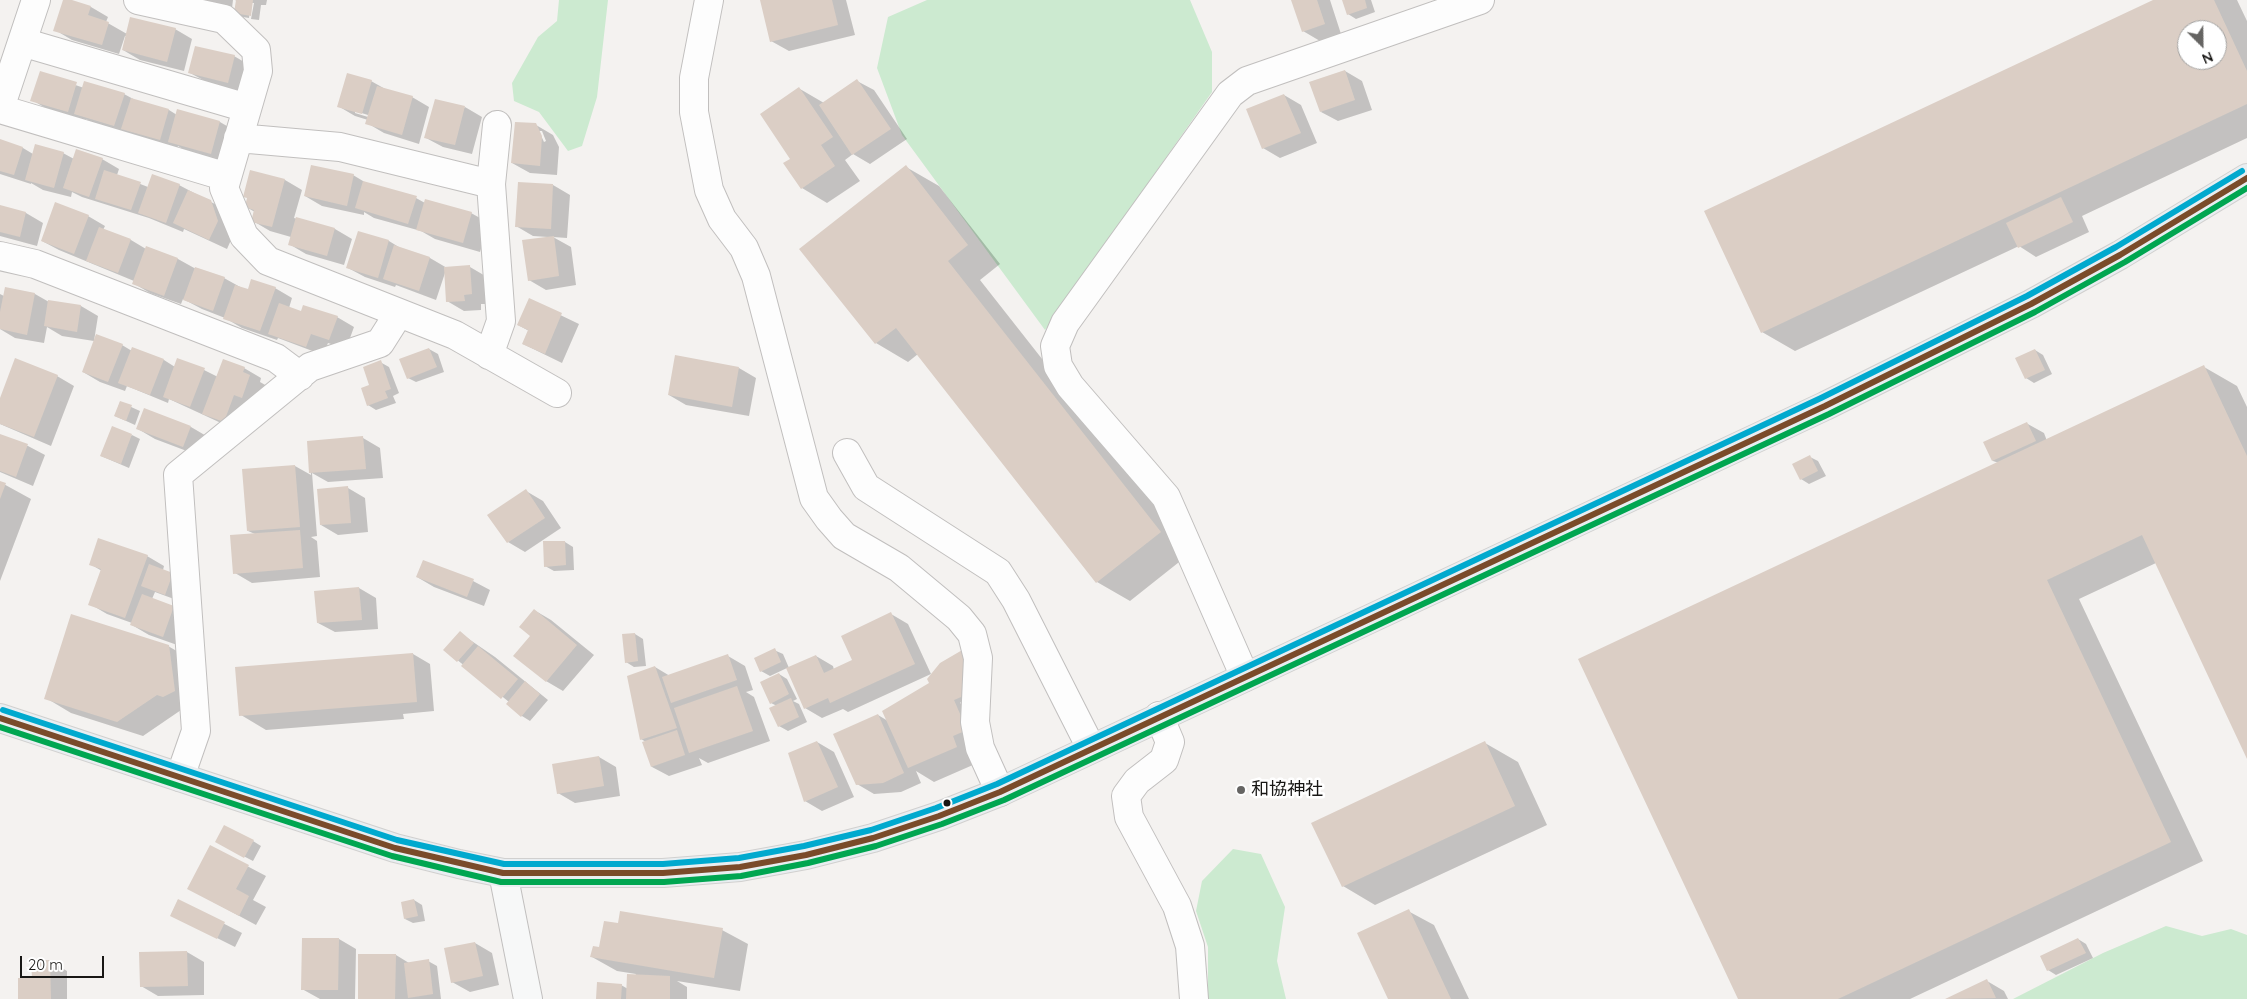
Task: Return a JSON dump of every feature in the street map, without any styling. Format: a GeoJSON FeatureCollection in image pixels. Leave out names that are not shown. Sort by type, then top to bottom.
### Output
{"type":"FeatureCollection","features":[{"type":"Feature","properties":{"kind":"highway"},"geometry":{"type":"LineString","coordinates":[[0,718],[395,848],[459,864],[503,872],[663,873],[740,867],[806,855],[873,838],[939,816],[1000,792],[1159,716],[1246,677],[1943,349],[2031,304],[2120,255],[2247,178]]}},
{"type":"Feature","properties":{"kind":"street"},"geometry":{"type":"LineString","coordinates":[[36,0],[0,108],[227,177]]}},
{"type":"Feature","properties":{"kind":"street"},"geometry":{"type":"LineString","coordinates":[[138,0],[224,19],[256,50],[258,71],[224,188],[244,236],[268,261],[454,335],[557,393]]}},
{"type":"Feature","properties":{"kind":"street"},"geometry":{"type":"LineString","coordinates":[[709,0],[694,78],[694,104],[709,190],[722,218],[744,248],[756,276],[814,498],[844,536],[899,568],[959,618],[972,634],[978,658],[975,722],[980,748],[1000,792]]}},
{"type":"Feature","properties":{"kind":"street"},"geometry":{"type":"LineString","coordinates":[[1246,677],[1166,497],[1070,386],[1058,366],[1055,346],[1065,323],[1230,94],[1247,82],[1480,0]]}},
{"type":"Feature","properties":{"kind":"street"},"geometry":{"type":"LineString","coordinates":[[22,42],[247,108]]}},
{"type":"Feature","properties":{"kind":"street"},"geometry":{"type":"LineString","coordinates":[[489,355],[501,321],[491,184],[497,125]]}},
{"type":"Feature","properties":{"kind":"street"},"geometry":{"type":"LineString","coordinates":[[238,138],[340,147],[491,184]]}},
{"type":"Feature","properties":{"kind":"street"},"geometry":{"type":"LineString","coordinates":[[0,256],[35,264],[276,358],[300,376]]}},
{"type":"Feature","properties":{"kind":"street"},"geometry":{"type":"LineString","coordinates":[[180,777],[196,731],[178,475],[310,367],[380,344],[399,313]]}},
{"type":"Feature","properties":{"kind":"street"},"geometry":{"type":"LineString","coordinates":[[847,453],[866,487],[998,572],[1016,600],[1091,748]]}},
{"type":"Feature","properties":{"kind":"street"},"geometry":{"type":"LineString","coordinates":[[1159,716],[1170,742],[1164,760],[1137,781],[1126,796],[1129,817],[1177,906],[1190,946],[1194,999]]}},
{"type":"Feature","properties":{"kind":"street"},"geometry":{"type":"LineString","coordinates":[[503,872],[528,999]]}},
{"type":"Feature","properties":{"kind":"green space"},"geometry":{"type":"Polygon","coordinates":[[[559,0],[608,0],[597,97],[582,146],[568,151],[539,112],[514,101],[512,83],[538,37],[557,21],[559,0]]]}},
{"type":"Feature","properties":{"kind":"green space"},"geometry":{"type":"Polygon","coordinates":[[[927,0],[1190,0],[1212,52],[1212,92],[1045,330],[902,135],[877,68],[888,17],[927,0]]]}},
{"type":"Feature","properties":{"kind":"green space"},"geometry":{"type":"Polygon","coordinates":[[[1233,849],[1261,854],[1285,907],[1277,961],[1286,999],[1208,999],[1208,947],[1196,911],[1202,881],[1233,849]]]}},
{"type":"Feature","properties":{"kind":"green space"},"geometry":{"type":"Polygon","coordinates":[[[2166,926],[2202,936],[2231,929],[2247,935],[2247,999],[2013,999],[2103,953],[2166,926]]]}},
{"type":"Feature","properties":{"kind":"building"},"geometry":{"type":"Polygon","coordinates":[[[63,0],[72,0],[91,6],[88,15],[109,22],[102,45],[53,31],[63,0]]]}},
{"type":"Feature","properties":{"kind":"building"},"geometry":{"type":"Polygon","coordinates":[[[236,0],[253,0],[251,16],[234,13],[236,0]]]}},
{"type":"Feature","properties":{"kind":"building"},"geometry":{"type":"Polygon","coordinates":[[[760,0],[832,0],[838,25],[770,42],[760,0]]]}},
{"type":"Feature","properties":{"kind":"building"},"geometry":{"type":"Polygon","coordinates":[[[1291,0],[1317,0],[1325,24],[1302,32],[1291,0]]]}},
{"type":"Feature","properties":{"kind":"building"},"geometry":{"type":"Polygon","coordinates":[[[1342,0],[1365,0],[1367,8],[1347,15],[1342,0]]]}},
{"type":"Feature","properties":{"kind":"building"},"geometry":{"type":"Polygon","coordinates":[[[2153,0],[2214,0],[2223,20],[2177,20],[2177,70],[2227,70],[2227,28],[2247,71],[2247,104],[1761,333],[1704,211],[2153,0]]]}},
{"type":"Feature","properties":{"kind":"building"},"geometry":{"type":"Polygon","coordinates":[[[130,17],[176,28],[167,62],[122,50],[130,17]]]}},
{"type":"Feature","properties":{"kind":"building"},"geometry":{"type":"Polygon","coordinates":[[[195,46],[235,55],[228,83],[188,73],[195,46]]]}},
{"type":"Feature","properties":{"kind":"building"},"geometry":{"type":"Polygon","coordinates":[[[1345,70],[1355,100],[1320,112],[1309,82],[1345,70]]]}},
{"type":"Feature","properties":{"kind":"building"},"geometry":{"type":"Polygon","coordinates":[[[40,71],[77,82],[68,112],[30,101],[40,71]]]}},
{"type":"Feature","properties":{"kind":"building"},"geometry":{"type":"Polygon","coordinates":[[[347,73],[372,80],[362,114],[337,107],[347,73]]]}},
{"type":"Feature","properties":{"kind":"building"},"geometry":{"type":"Polygon","coordinates":[[[857,79],[891,129],[852,155],[819,105],[857,79]]]}},
{"type":"Feature","properties":{"kind":"building"},"geometry":{"type":"Polygon","coordinates":[[[84,81],[125,93],[114,126],[74,114],[84,81]]]}},
{"type":"Feature","properties":{"kind":"building"},"geometry":{"type":"Polygon","coordinates":[[[377,86],[413,96],[402,135],[365,124],[377,86]]]}},
{"type":"Feature","properties":{"kind":"building"},"geometry":{"type":"Polygon","coordinates":[[[799,87],[833,137],[821,145],[835,166],[801,189],[783,163],[790,159],[760,114],[799,87]]]}},
{"type":"Feature","properties":{"kind":"building"},"geometry":{"type":"Polygon","coordinates":[[[1284,94],[1301,133],[1262,149],[1246,109],[1284,94]]]}},
{"type":"Feature","properties":{"kind":"building"},"geometry":{"type":"Polygon","coordinates":[[[131,98],[169,109],[160,140],[121,129],[131,98]]]}},
{"type":"Feature","properties":{"kind":"building"},"geometry":{"type":"Polygon","coordinates":[[[435,99],[465,106],[455,145],[424,138],[435,99]]]}},
{"type":"Feature","properties":{"kind":"building"},"geometry":{"type":"Polygon","coordinates":[[[177,109],[220,121],[211,154],[168,142],[177,109]]]}},
{"type":"Feature","properties":{"kind":"building"},"geometry":{"type":"Polygon","coordinates":[[[515,122],[536,123],[542,136],[540,166],[511,163],[515,122]]]}},
{"type":"Feature","properties":{"kind":"building"},"geometry":{"type":"Polygon","coordinates":[[[0,139],[23,147],[14,175],[0,171],[0,139]]]}},
{"type":"Feature","properties":{"kind":"building"},"geometry":{"type":"Polygon","coordinates":[[[35,144],[64,152],[54,188],[25,180],[35,144]]]}},
{"type":"Feature","properties":{"kind":"building"},"geometry":{"type":"Polygon","coordinates":[[[76,149],[103,158],[89,197],[63,188],[76,149]]]}},
{"type":"Feature","properties":{"kind":"building"},"geometry":{"type":"Polygon","coordinates":[[[311,165],[354,174],[347,206],[304,196],[311,165]]]}},
{"type":"Feature","properties":{"kind":"building"},"geometry":{"type":"Polygon","coordinates":[[[906,165],[968,245],[948,261],[1161,532],[1096,583],[896,328],[875,344],[799,249],[906,165]]]}},
{"type":"Feature","properties":{"kind":"building"},"geometry":{"type":"Polygon","coordinates":[[[104,170],[141,182],[131,210],[95,199],[104,170]]]}},
{"type":"Feature","properties":{"kind":"building"},"geometry":{"type":"Polygon","coordinates":[[[250,170],[285,179],[272,227],[251,222],[254,210],[245,207],[247,198],[243,197],[250,170]]]}},
{"type":"Feature","properties":{"kind":"building"},"geometry":{"type":"Polygon","coordinates":[[[152,174],[180,184],[166,223],[138,213],[152,174]]]}},
{"type":"Feature","properties":{"kind":"building"},"geometry":{"type":"Polygon","coordinates":[[[363,181],[417,196],[408,224],[355,208],[363,181]]]}},
{"type":"Feature","properties":{"kind":"building"},"geometry":{"type":"Polygon","coordinates":[[[518,182],[553,184],[551,229],[515,227],[518,182]]]}},
{"type":"Feature","properties":{"kind":"building"},"geometry":{"type":"Polygon","coordinates":[[[188,190],[211,200],[218,221],[209,240],[173,223],[188,190]]]}},
{"type":"Feature","properties":{"kind":"building"},"geometry":{"type":"Polygon","coordinates":[[[2061,197],[2073,222],[2018,248],[2006,223],[2061,197]]]}},
{"type":"Feature","properties":{"kind":"building"},"geometry":{"type":"Polygon","coordinates":[[[425,199],[472,212],[463,243],[416,230],[425,199]]]}},
{"type":"Feature","properties":{"kind":"building"},"geometry":{"type":"Polygon","coordinates":[[[55,202],[89,215],[74,254],[41,241],[55,202]]]}},
{"type":"Feature","properties":{"kind":"building"},"geometry":{"type":"Polygon","coordinates":[[[0,205],[26,212],[20,237],[0,232],[0,205]]]}},
{"type":"Feature","properties":{"kind":"building"},"geometry":{"type":"Polygon","coordinates":[[[296,217],[335,228],[327,256],[288,245],[296,217]]]}},
{"type":"Feature","properties":{"kind":"building"},"geometry":{"type":"Polygon","coordinates":[[[99,227],[131,239],[118,273],[86,261],[99,227]]]}},
{"type":"Feature","properties":{"kind":"building"},"geometry":{"type":"Polygon","coordinates":[[[358,231],[389,240],[378,278],[346,268],[358,231]]]}},
{"type":"Feature","properties":{"kind":"building"},"geometry":{"type":"Polygon","coordinates":[[[554,236],[559,276],[528,281],[522,240],[554,236]]]}},
{"type":"Feature","properties":{"kind":"building"},"geometry":{"type":"Polygon","coordinates":[[[394,245],[430,257],[419,291],[383,279],[394,245]]]}},
{"type":"Feature","properties":{"kind":"building"},"geometry":{"type":"Polygon","coordinates":[[[146,246],[178,258],[164,296],[132,284],[146,246]]]}},
{"type":"Feature","properties":{"kind":"building"},"geometry":{"type":"Polygon","coordinates":[[[470,265],[472,294],[464,295],[465,301],[446,302],[444,267],[470,265]]]}},
{"type":"Feature","properties":{"kind":"building"},"geometry":{"type":"Polygon","coordinates":[[[195,267],[225,277],[213,311],[183,300],[195,267]]]}},
{"type":"Feature","properties":{"kind":"building"},"geometry":{"type":"Polygon","coordinates":[[[251,279],[276,287],[260,331],[223,319],[235,285],[248,289],[251,279]]]}},
{"type":"Feature","properties":{"kind":"building"},"geometry":{"type":"Polygon","coordinates":[[[5,287],[35,293],[27,335],[0,329],[0,312],[5,287]]]}},
{"type":"Feature","properties":{"kind":"building"},"geometry":{"type":"Polygon","coordinates":[[[529,298],[562,313],[545,354],[522,344],[528,330],[517,325],[529,298]]]}},
{"type":"Feature","properties":{"kind":"building"},"geometry":{"type":"Polygon","coordinates":[[[48,300],[81,305],[77,332],[44,326],[48,300]]]}},
{"type":"Feature","properties":{"kind":"building"},"geometry":{"type":"Polygon","coordinates":[[[279,303],[301,311],[303,305],[338,316],[329,340],[311,334],[306,347],[268,334],[279,303]]]}},
{"type":"Feature","properties":{"kind":"building"},"geometry":{"type":"Polygon","coordinates":[[[96,334],[123,344],[108,382],[82,372],[96,334]]]}},
{"type":"Feature","properties":{"kind":"building"},"geometry":{"type":"Polygon","coordinates":[[[132,347],[164,359],[150,395],[118,383],[132,347]]]}},
{"type":"Feature","properties":{"kind":"building"},"geometry":{"type":"Polygon","coordinates":[[[429,348],[437,367],[407,379],[399,359],[429,348]]]}},
{"type":"Feature","properties":{"kind":"building"},"geometry":{"type":"Polygon","coordinates":[[[2035,349],[2045,370],[2025,379],[2015,358],[2035,349]]]}},
{"type":"Feature","properties":{"kind":"building"},"geometry":{"type":"Polygon","coordinates":[[[675,355],[739,367],[732,407],[668,395],[675,355]]]}},
{"type":"Feature","properties":{"kind":"building"},"geometry":{"type":"Polygon","coordinates":[[[15,358],[58,375],[34,437],[0,424],[0,398],[15,358]]]}},
{"type":"Feature","properties":{"kind":"building"},"geometry":{"type":"Polygon","coordinates":[[[177,358],[205,368],[190,407],[163,397],[177,358]]]}},
{"type":"Feature","properties":{"kind":"building"},"geometry":{"type":"Polygon","coordinates":[[[223,359],[245,367],[243,372],[250,375],[242,398],[234,395],[224,422],[202,414],[223,359]]]}},
{"type":"Feature","properties":{"kind":"building"},"geometry":{"type":"Polygon","coordinates":[[[381,360],[391,389],[385,391],[388,398],[367,406],[361,388],[369,385],[363,367],[381,360]]]}},
{"type":"Feature","properties":{"kind":"building"},"geometry":{"type":"Polygon","coordinates":[[[2204,365],[2247,456],[2247,759],[2142,535],[2047,580],[2171,842],[1838,999],[1738,999],[1578,659],[2204,365]]]}},
{"type":"Feature","properties":{"kind":"building"},"geometry":{"type":"Polygon","coordinates":[[[120,401],[132,405],[126,421],[114,416],[120,401]]]}},
{"type":"Feature","properties":{"kind":"building"},"geometry":{"type":"Polygon","coordinates":[[[144,408],[191,426],[183,447],[136,429],[144,408]]]}},
{"type":"Feature","properties":{"kind":"building"},"geometry":{"type":"Polygon","coordinates":[[[2027,422],[2036,441],[1992,461],[1983,442],[2027,422]]]}},
{"type":"Feature","properties":{"kind":"building"},"geometry":{"type":"Polygon","coordinates":[[[112,426],[132,434],[121,464],[100,456],[112,426]]]}},
{"type":"Feature","properties":{"kind":"building"},"geometry":{"type":"Polygon","coordinates":[[[0,434],[28,444],[16,477],[0,471],[0,434]]]}},
{"type":"Feature","properties":{"kind":"building"},"geometry":{"type":"Polygon","coordinates":[[[363,436],[366,469],[309,473],[307,441],[363,436]]]}},
{"type":"Feature","properties":{"kind":"building"},"geometry":{"type":"Polygon","coordinates":[[[1810,455],[1818,471],[1800,480],[1792,464],[1810,455]]]}},
{"type":"Feature","properties":{"kind":"building"},"geometry":{"type":"Polygon","coordinates":[[[295,465],[300,527],[247,531],[242,469],[295,465]]]}},
{"type":"Feature","properties":{"kind":"building"},"geometry":{"type":"Polygon","coordinates":[[[0,481],[6,483],[0,499],[0,481]]]}},
{"type":"Feature","properties":{"kind":"building"},"geometry":{"type":"Polygon","coordinates":[[[348,486],[351,523],[320,525],[317,489],[348,486]]]}},
{"type":"Feature","properties":{"kind":"building"},"geometry":{"type":"Polygon","coordinates":[[[526,489],[545,518],[507,543],[487,515],[526,489]]]}},
{"type":"Feature","properties":{"kind":"building"},"geometry":{"type":"Polygon","coordinates":[[[300,530],[303,568],[233,574],[230,535],[300,530]]]}},
{"type":"Feature","properties":{"kind":"building"},"geometry":{"type":"Polygon","coordinates":[[[98,538],[148,555],[125,618],[88,605],[101,569],[89,565],[98,538]]]}},
{"type":"Feature","properties":{"kind":"building"},"geometry":{"type":"Polygon","coordinates":[[[543,541],[565,541],[566,565],[544,567],[543,541]]]}},
{"type":"Feature","properties":{"kind":"building"},"geometry":{"type":"Polygon","coordinates":[[[423,560],[474,579],[467,597],[416,577],[423,560]]]}},
{"type":"Feature","properties":{"kind":"building"},"geometry":{"type":"Polygon","coordinates":[[[149,564],[173,573],[165,595],[141,586],[149,564]]]}},
{"type":"Feature","properties":{"kind":"building"},"geometry":{"type":"Polygon","coordinates":[[[359,587],[362,620],[317,623],[314,591],[359,587]]]}},
{"type":"Feature","properties":{"kind":"building"},"geometry":{"type":"Polygon","coordinates":[[[142,594],[174,606],[163,637],[130,625],[142,594]]]}},
{"type":"Feature","properties":{"kind":"building"},"geometry":{"type":"Polygon","coordinates":[[[534,609],[577,645],[546,682],[513,656],[530,636],[519,627],[534,609]]]}},
{"type":"Feature","properties":{"kind":"building"},"geometry":{"type":"Polygon","coordinates":[[[891,612],[915,664],[830,703],[828,698],[804,709],[786,668],[816,655],[824,673],[852,660],[841,636],[891,612]]]}},
{"type":"Feature","properties":{"kind":"building"},"geometry":{"type":"Polygon","coordinates":[[[71,614],[169,645],[175,691],[163,697],[157,695],[117,722],[44,699],[71,614]]]}},
{"type":"Feature","properties":{"kind":"building"},"geometry":{"type":"Polygon","coordinates":[[[460,631],[474,643],[457,662],[443,650],[460,631]]]}},
{"type":"Feature","properties":{"kind":"building"},"geometry":{"type":"Polygon","coordinates":[[[635,633],[638,661],[625,663],[622,634],[635,633]]]}},
{"type":"Feature","properties":{"kind":"building"},"geometry":{"type":"Polygon","coordinates":[[[478,646],[518,679],[501,699],[461,666],[478,646]]]}},
{"type":"Feature","properties":{"kind":"building"},"geometry":{"type":"Polygon","coordinates":[[[775,648],[781,662],[760,672],[754,658],[775,648]]]}},
{"type":"Feature","properties":{"kind":"building"},"geometry":{"type":"Polygon","coordinates":[[[964,649],[968,694],[954,700],[967,730],[953,736],[957,747],[908,768],[882,711],[929,683],[927,679],[940,663],[964,649]]]}},
{"type":"Feature","properties":{"kind":"building"},"geometry":{"type":"Polygon","coordinates":[[[413,653],[417,702],[239,716],[235,667],[413,653]]]}},
{"type":"Feature","properties":{"kind":"building"},"geometry":{"type":"Polygon","coordinates":[[[728,654],[737,680],[671,703],[662,677],[728,654]]]}},
{"type":"Feature","properties":{"kind":"building"},"geometry":{"type":"Polygon","coordinates":[[[655,666],[677,728],[640,740],[627,676],[655,666]]]}},
{"type":"Feature","properties":{"kind":"building"},"geometry":{"type":"Polygon","coordinates":[[[779,673],[789,694],[770,704],[760,682],[779,673]]]}},
{"type":"Feature","properties":{"kind":"building"},"geometry":{"type":"Polygon","coordinates":[[[525,681],[540,694],[521,717],[506,704],[525,681]]]}},
{"type":"Feature","properties":{"kind":"building"},"geometry":{"type":"Polygon","coordinates":[[[737,686],[753,731],[689,753],[674,708],[737,686]]]}},
{"type":"Feature","properties":{"kind":"building"},"geometry":{"type":"Polygon","coordinates":[[[791,698],[799,717],[778,727],[769,708],[791,698]]]}},
{"type":"Feature","properties":{"kind":"building"},"geometry":{"type":"Polygon","coordinates":[[[878,714],[904,773],[883,783],[856,785],[833,734],[878,714]]]}},
{"type":"Feature","properties":{"kind":"building"},"geometry":{"type":"Polygon","coordinates":[[[677,730],[685,755],[651,767],[642,742],[677,730]]]}},
{"type":"Feature","properties":{"kind":"building"},"geometry":{"type":"Polygon","coordinates":[[[817,741],[838,787],[804,802],[788,753],[817,741]]]}},
{"type":"Feature","properties":{"kind":"building"},"geometry":{"type":"Polygon","coordinates":[[[1485,741],[1515,806],[1342,887],[1311,823],[1485,741]]]}},
{"type":"Feature","properties":{"kind":"building"},"geometry":{"type":"Polygon","coordinates":[[[599,756],[604,786],[557,794],[552,764],[599,756]]]}},
{"type":"Feature","properties":{"kind":"building"},"geometry":{"type":"Polygon","coordinates":[[[224,825],[254,840],[244,858],[215,842],[224,825]]]}},
{"type":"Feature","properties":{"kind":"building"},"geometry":{"type":"Polygon","coordinates":[[[210,845],[249,865],[236,889],[249,896],[239,916],[187,889],[210,845]]]}},
{"type":"Feature","properties":{"kind":"building"},"geometry":{"type":"Polygon","coordinates":[[[178,899],[225,922],[217,939],[170,916],[178,899]]]}},
{"type":"Feature","properties":{"kind":"building"},"geometry":{"type":"Polygon","coordinates":[[[414,899],[418,916],[404,919],[401,902],[414,899]]]}},
{"type":"Feature","properties":{"kind":"building"},"geometry":{"type":"Polygon","coordinates":[[[1409,909],[1451,999],[1388,999],[1357,933],[1409,909]]]}},
{"type":"Feature","properties":{"kind":"building"},"geometry":{"type":"Polygon","coordinates":[[[620,911],[723,928],[714,978],[590,957],[593,946],[599,947],[604,921],[618,923],[620,911]]]}},
{"type":"Feature","properties":{"kind":"building"},"geometry":{"type":"Polygon","coordinates":[[[302,938],[339,938],[338,990],[301,990],[302,938]]]}},
{"type":"Feature","properties":{"kind":"building"},"geometry":{"type":"Polygon","coordinates":[[[2078,938],[2086,953],[2047,971],[2040,956],[2078,938]]]}},
{"type":"Feature","properties":{"kind":"building"},"geometry":{"type":"Polygon","coordinates":[[[475,942],[483,976],[451,983],[444,948],[475,942]]]}},
{"type":"Feature","properties":{"kind":"building"},"geometry":{"type":"Polygon","coordinates":[[[187,951],[188,986],[140,987],[139,952],[187,951]]]}},
{"type":"Feature","properties":{"kind":"building"},"geometry":{"type":"Polygon","coordinates":[[[358,954],[396,954],[395,999],[358,999],[358,954]]]}},
{"type":"Feature","properties":{"kind":"building"},"geometry":{"type":"Polygon","coordinates":[[[429,959],[433,994],[408,998],[404,963],[429,959]]]}},
{"type":"Feature","properties":{"kind":"building"},"geometry":{"type":"Polygon","coordinates":[[[31,960],[50,960],[51,999],[18,999],[18,978],[32,978],[31,960]]]}},
{"type":"Feature","properties":{"kind":"building"},"geometry":{"type":"Polygon","coordinates":[[[627,974],[670,976],[670,999],[626,999],[627,974]]]}},
{"type":"Feature","properties":{"kind":"building"},"geometry":{"type":"Polygon","coordinates":[[[1987,979],[1996,998],[1945,999],[1987,979]]]}},
{"type":"Feature","properties":{"kind":"building"},"geometry":{"type":"Polygon","coordinates":[[[597,982],[622,984],[621,999],[596,999],[597,982]]]}},
{"type":"Feature","properties":{"kind":"transit line"},"geometry":{"type":"LineString","coordinates":[[3,710],[397,840],[504,864],[663,864],[739,858],[804,846],[871,830],[936,808],[997,784],[1821,398],[2027,296],[2116,247],[2242,171]]}},
{"type":"Feature","properties":{"kind":"transit line"},"geometry":{"type":"LineString","coordinates":[[0,718],[395,848],[503,873],[663,873],[740,867],[806,855],[873,838],[939,816],[1000,792],[1825,406],[2031,304],[2120,255],[2247,178]]}},
{"type":"Feature","properties":{"kind":"transit line"},"geometry":{"type":"LineString","coordinates":[[0,727],[392,856],[501,882],[664,882],[741,876],[808,863],[876,846],[942,824],[1004,800],[1829,414],[2035,312],[2125,262],[2247,188]]}},
{"type":"Feature","properties":{"kind":"place","name":"和協神社"},"geometry":{"type":"Point","coordinates":[1241,790]}}]}
